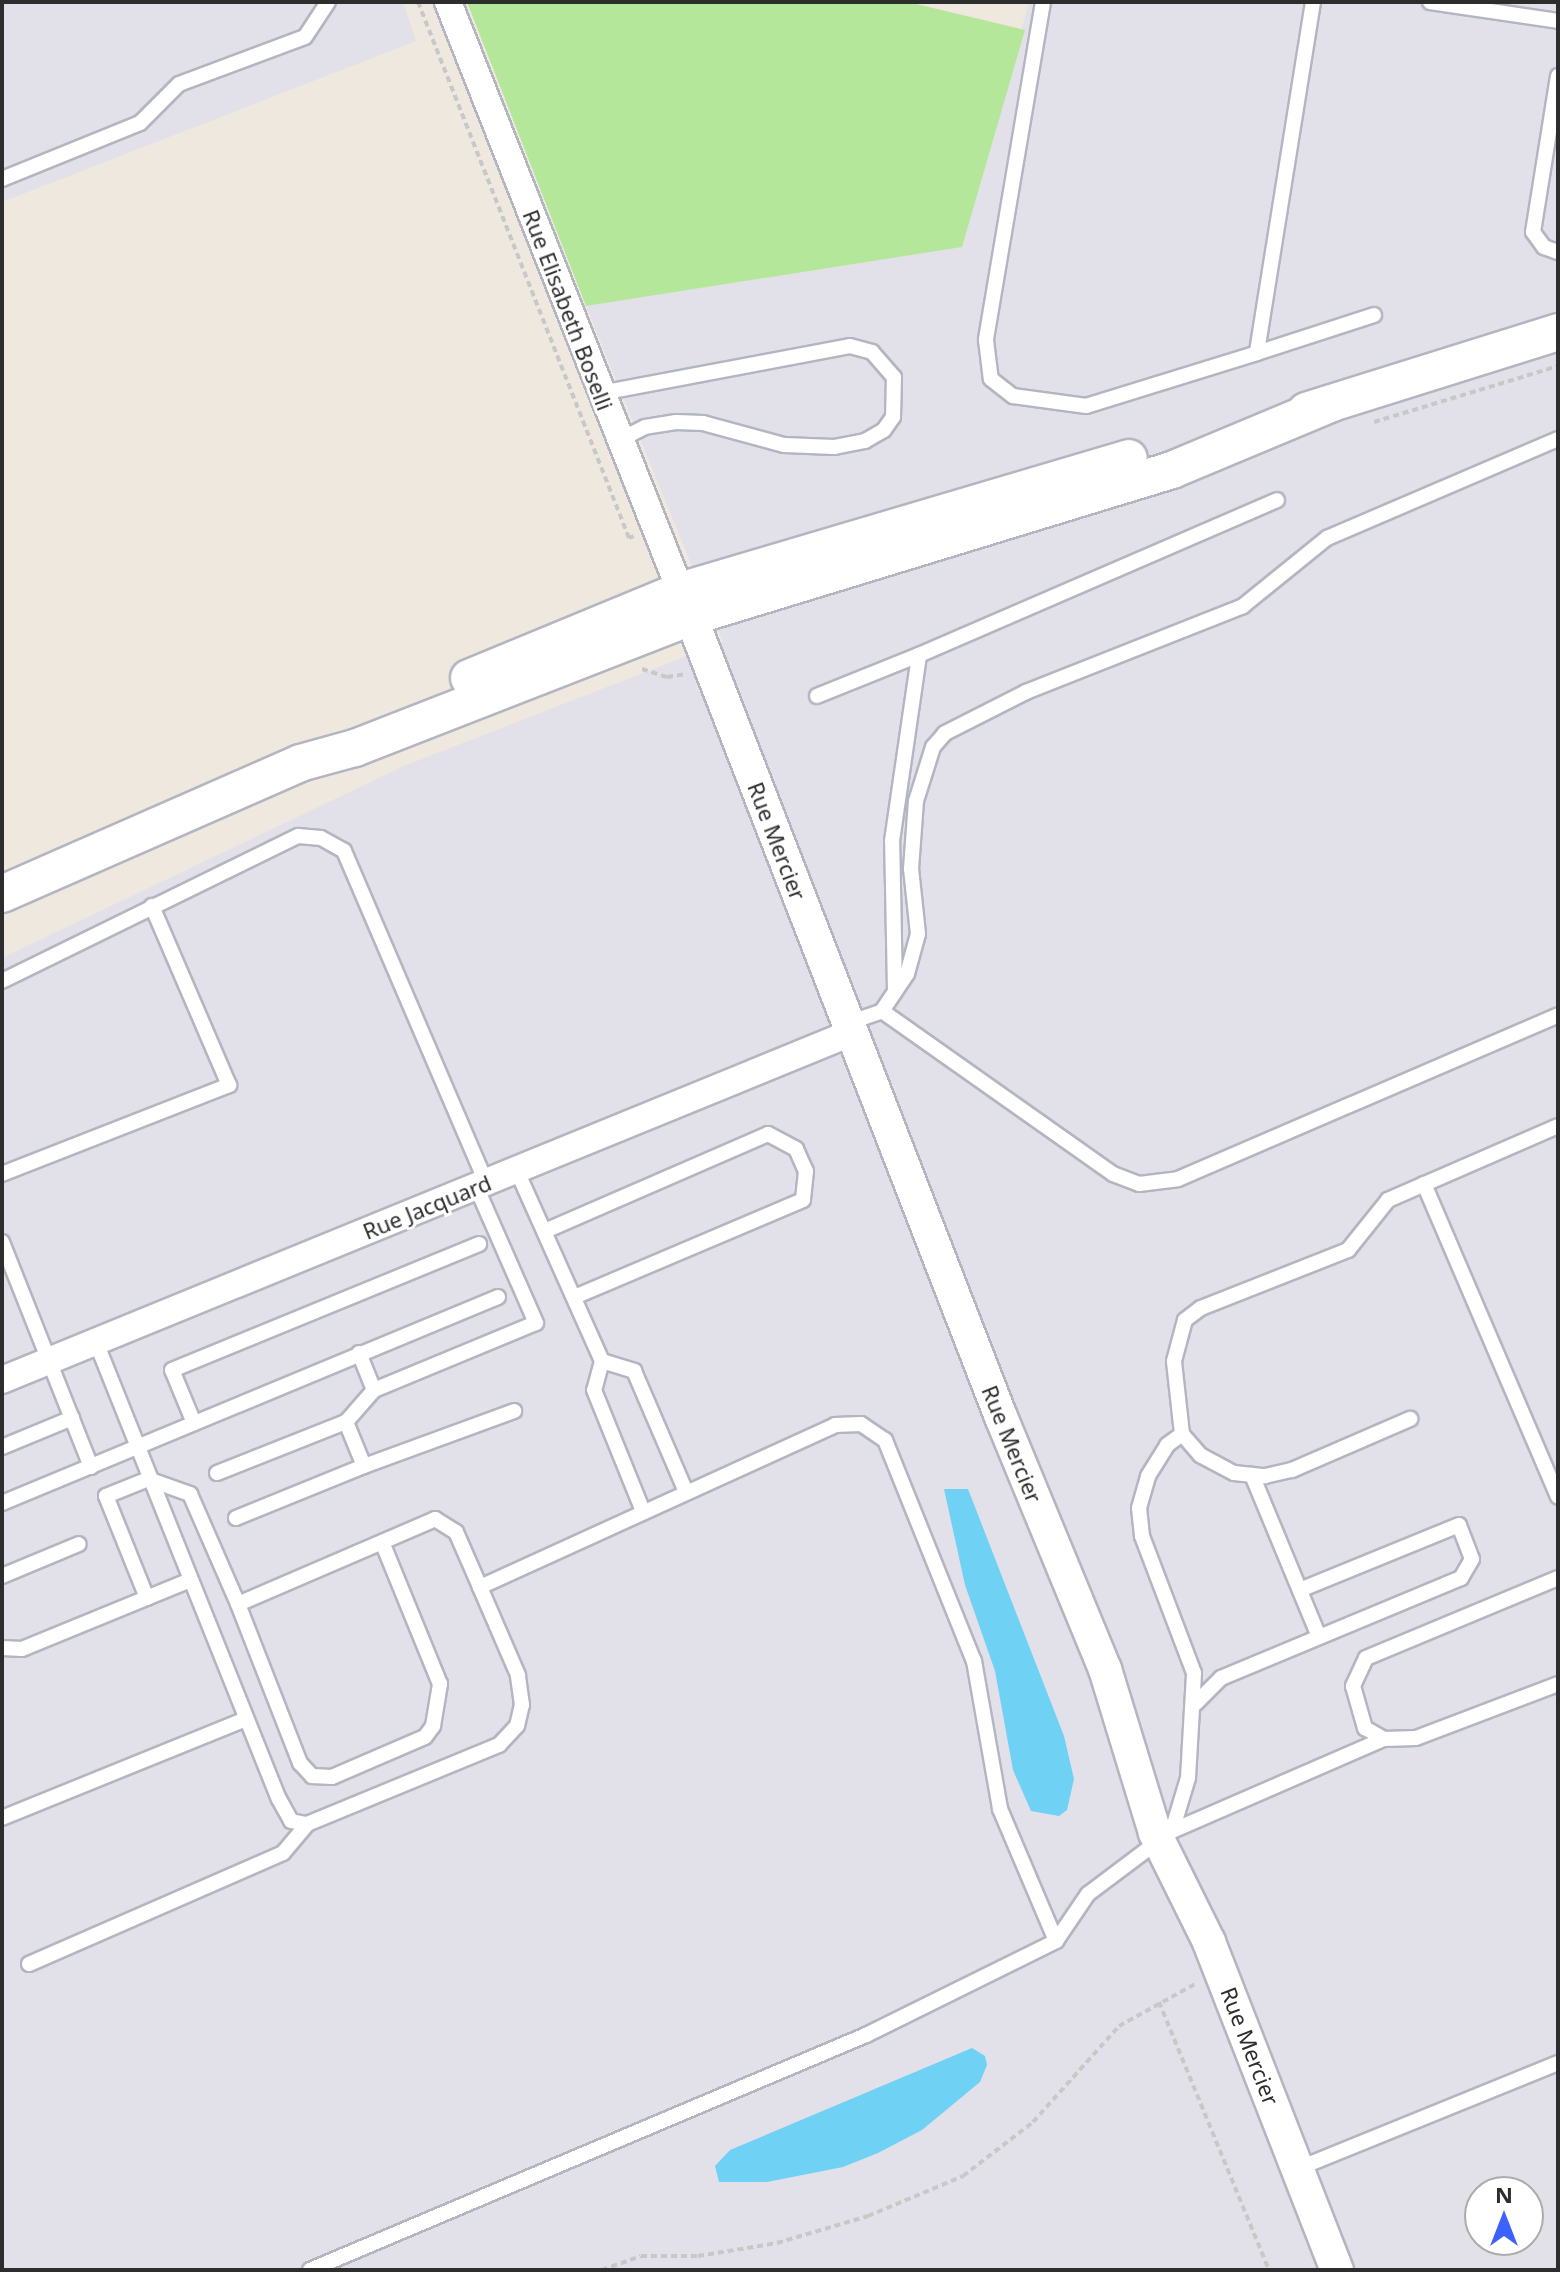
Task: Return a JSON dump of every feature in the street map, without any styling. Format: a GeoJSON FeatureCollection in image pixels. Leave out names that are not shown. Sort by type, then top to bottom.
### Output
{"type":"FeatureCollection","features":[{"type":"Feature","properties":{"kind":"main road"},"geometry":{"type":"LineString","coordinates":[[2,894],[300,763],[330,742],[421,699],[1030,485],[1330,404],[1558,332]]}},
{"type":"Feature","properties":{"kind":"street","name":"Rue Elisabeth Boselli"},"geometry":{"type":"LineString","coordinates":[[448,2],[685,604]]}},
{"type":"Feature","properties":{"kind":"street","name":"Rue Mercier"},"geometry":{"type":"LineString","coordinates":[[685,604],[849,1028],[1105,1669],[1166,1837],[1337,2270]]}},
{"type":"Feature","properties":{"kind":"street","name":"Rue Jacquard"},"geometry":{"type":"LineString","coordinates":[[2,1380],[517,1171],[849,1028]]}},
{"type":"Feature","properties":{"kind":"lane"},"geometry":{"type":"LineString","coordinates":[[2,179],[140,123],[179,84],[305,37],[328,2]]}},
{"type":"Feature","properties":{"kind":"lane"},"geometry":{"type":"LineString","coordinates":[[1043,2],[986,340],[991,379],[1013,396],[1086,406],[1374,315]]}},
{"type":"Feature","properties":{"kind":"lane"},"geometry":{"type":"LineString","coordinates":[[1257,353],[1313,2]]}},
{"type":"Feature","properties":{"kind":"lane"},"geometry":{"type":"LineString","coordinates":[[1430,2],[1558,21]]}},
{"type":"Feature","properties":{"kind":"lane"},"geometry":{"type":"LineString","coordinates":[[1558,76],[1533,232],[1544,247],[1558,252]]}},
{"type":"Feature","properties":{"kind":"lane"},"geometry":{"type":"LineString","coordinates":[[601,393],[850,346],[872,352],[894,377],[893,417],[884,430],[865,441],[834,447],[784,445],[703,423],[676,422],[645,427],[620,440]]}},
{"type":"Feature","properties":{"kind":"lane"},"geometry":{"type":"LineString","coordinates":[[849,1028],[882,1011],[907,974],[918,934],[911,869],[921,776],[945,733],[1026,692],[1243,606],[1327,538],[1558,439]]}},
{"type":"Feature","properties":{"kind":"lane"},"geometry":{"type":"LineString","coordinates":[[817,696],[1277,500]]}},
{"type":"Feature","properties":{"kind":"lane"},"geometry":{"type":"LineString","coordinates":[[895,991],[892,841],[919,655]]}},
{"type":"Feature","properties":{"kind":"lane"},"geometry":{"type":"LineString","coordinates":[[2,981],[298,836],[321,838],[344,851],[536,1323],[374,1390],[346,1422],[217,1473]]}},
{"type":"Feature","properties":{"kind":"lane"},"geometry":{"type":"LineString","coordinates":[[2,1174],[229,1085],[152,906]]}},
{"type":"Feature","properties":{"kind":"lane"},"geometry":{"type":"LineString","coordinates":[[882,1011],[1113,1174],[1139,1184],[1178,1179],[1558,1015]]}},
{"type":"Feature","properties":{"kind":"lane"},"geometry":{"type":"LineString","coordinates":[[1410,1419],[1292,1470],[1252,1475],[1234,1473],[1200,1455],[1182,1434],[1174,1361],[1185,1320],[1201,1308],[1348,1250],[1388,1200],[1558,1126]]}},
{"type":"Feature","properties":{"kind":"lane"},"geometry":{"type":"LineString","coordinates":[[545,1231],[768,1134],[796,1149],[806,1171],[803,1200],[575,1297]]}},
{"type":"Feature","properties":{"kind":"lane"},"geometry":{"type":"LineString","coordinates":[[517,1171],[602,1361],[594,1390],[643,1511]]}},
{"type":"Feature","properties":{"kind":"lane"},"geometry":{"type":"LineString","coordinates":[[1424,1184],[1558,1496]]}},
{"type":"Feature","properties":{"kind":"lane"},"geometry":{"type":"LineString","coordinates":[[2,1242],[91,1467]]}},
{"type":"Feature","properties":{"kind":"lane"},"geometry":{"type":"LineString","coordinates":[[194,1423],[172,1370],[479,1244]]}},
{"type":"Feature","properties":{"kind":"lane"},"geometry":{"type":"LineString","coordinates":[[2,1503],[498,1297]]}},
{"type":"Feature","properties":{"kind":"lane"},"geometry":{"type":"LineString","coordinates":[[96,1342],[148,1479],[279,1799],[291,1821],[307,1824]]}},
{"type":"Feature","properties":{"kind":"lane"},"geometry":{"type":"LineString","coordinates":[[359,1353],[374,1390]]}},
{"type":"Feature","properties":{"kind":"lane"},"geometry":{"type":"LineString","coordinates":[[602,1361],[634,1371],[686,1492]]}},
{"type":"Feature","properties":{"kind":"lane"},"geometry":{"type":"LineString","coordinates":[[236,1518],[364,1466],[514,1411]]}},
{"type":"Feature","properties":{"kind":"lane"},"geometry":{"type":"LineString","coordinates":[[2,1447],[72,1418]]}},
{"type":"Feature","properties":{"kind":"lane"},"geometry":{"type":"LineString","coordinates":[[346,1422],[364,1466]]}},
{"type":"Feature","properties":{"kind":"lane"},"geometry":{"type":"LineString","coordinates":[[480,1587],[835,1425],[861,1424],[885,1440],[974,1661],[1000,1809],[1056,1941]]}},
{"type":"Feature","properties":{"kind":"lane"},"geometry":{"type":"LineString","coordinates":[[1166,1837],[1188,1778],[1195,1704],[1194,1673],[1142,1536],[1139,1508],[1148,1476],[1167,1445],[1182,1434]]}},
{"type":"Feature","properties":{"kind":"lane"},"geometry":{"type":"LineString","coordinates":[[1252,1475],[1319,1637]]}},
{"type":"Feature","properties":{"kind":"lane"},"geometry":{"type":"LineString","coordinates":[[147,1598],[106,1496],[148,1479],[190,1494],[238,1604],[300,1763],[312,1776],[332,1777],[425,1737],[437,1714],[440,1684],[382,1542]]}},
{"type":"Feature","properties":{"kind":"lane"},"geometry":{"type":"LineString","coordinates":[[29,1964],[283,1853],[307,1824],[499,1745],[517,1726],[522,1705],[518,1675],[448,1522],[435,1519],[238,1604]]}},
{"type":"Feature","properties":{"kind":"lane"},"geometry":{"type":"LineString","coordinates":[[1195,1704],[1221,1678],[1461,1578],[1472,1559],[1459,1525],[1300,1590]]}},
{"type":"Feature","properties":{"kind":"lane"},"geometry":{"type":"LineString","coordinates":[[2,1576],[79,1544]]}},
{"type":"Feature","properties":{"kind":"lane"},"geometry":{"type":"LineString","coordinates":[[1384,1739],[1365,1728],[1355,1704],[1356,1671],[1366,1658],[1558,1578]]}},
{"type":"Feature","properties":{"kind":"lane"},"geometry":{"type":"LineString","coordinates":[[2,1648],[22,1649],[190,1580]]}},
{"type":"Feature","properties":{"kind":"lane"},"geometry":{"type":"LineString","coordinates":[[310,2270],[866,2035],[1056,1941],[1088,1894],[1118,1867],[1166,1837],[1384,1739],[1416,1738],[1558,1684]]}},
{"type":"Feature","properties":{"kind":"lane"},"geometry":{"type":"LineString","coordinates":[[2,1818],[246,1719]]}},
{"type":"Feature","properties":{"kind":"lane"},"geometry":{"type":"LineString","coordinates":[[1297,2169],[1558,2063]]}},
{"type":"Feature","properties":{"kind":"path"},"geometry":{"type":"LineString","coordinates":[[418,2],[629,538],[654,528]]}},
{"type":"Feature","properties":{"kind":"path"},"geometry":{"type":"LineString","coordinates":[[1366,424],[1558,366]]}},
{"type":"Feature","properties":{"kind":"path"},"geometry":{"type":"LineString","coordinates":[[629,673],[644,669],[676,678],[710,667]]}},
{"type":"Feature","properties":{"kind":"path"},"geometry":{"type":"LineString","coordinates":[[602,2270],[641,2256],[698,2256],[777,2243],[868,2216],[963,2176],[1033,2122],[1119,2026],[1159,2002],[1221,1973]]}},
{"type":"Feature","properties":{"kind":"path"},"geometry":{"type":"LineString","coordinates":[[1159,2002],[1269,2270]]}},
{"type":"Feature","properties":{"kind":"shaded area"},"geometry":{"type":"Polygon","coordinates":[[[2,2],[403,2],[416,41],[2,202],[2,2]]]}},
{"type":"Feature","properties":{"kind":"shaded area"},"geometry":{"type":"Polygon","coordinates":[[[1029,2],[1558,2],[1558,2270],[2,2270],[2,958],[404,766],[723,642],[586,306],[962,247],[1029,2]]]}},
{"type":"Feature","properties":{"kind":"green space"},"geometry":{"type":"Polygon","coordinates":[[[467,2],[908,2],[1025,30],[962,247],[586,306],[467,2]]]}},
{"type":"Feature","properties":{"kind":"water"},"geometry":{"type":"Polygon","coordinates":[[[944,1489],[968,1489],[1064,1736],[1074,1779],[1067,1810],[1059,1816],[1031,1811],[1013,1770],[995,1671],[965,1585],[944,1489]]]}},
{"type":"Feature","properties":{"kind":"water"},"geometry":{"type":"Polygon","coordinates":[[[972,2048],[985,2056],[987,2065],[980,2082],[922,2130],[843,2167],[767,2182],[719,2182],[715,2166],[730,2150],[972,2048]]]}}]}
